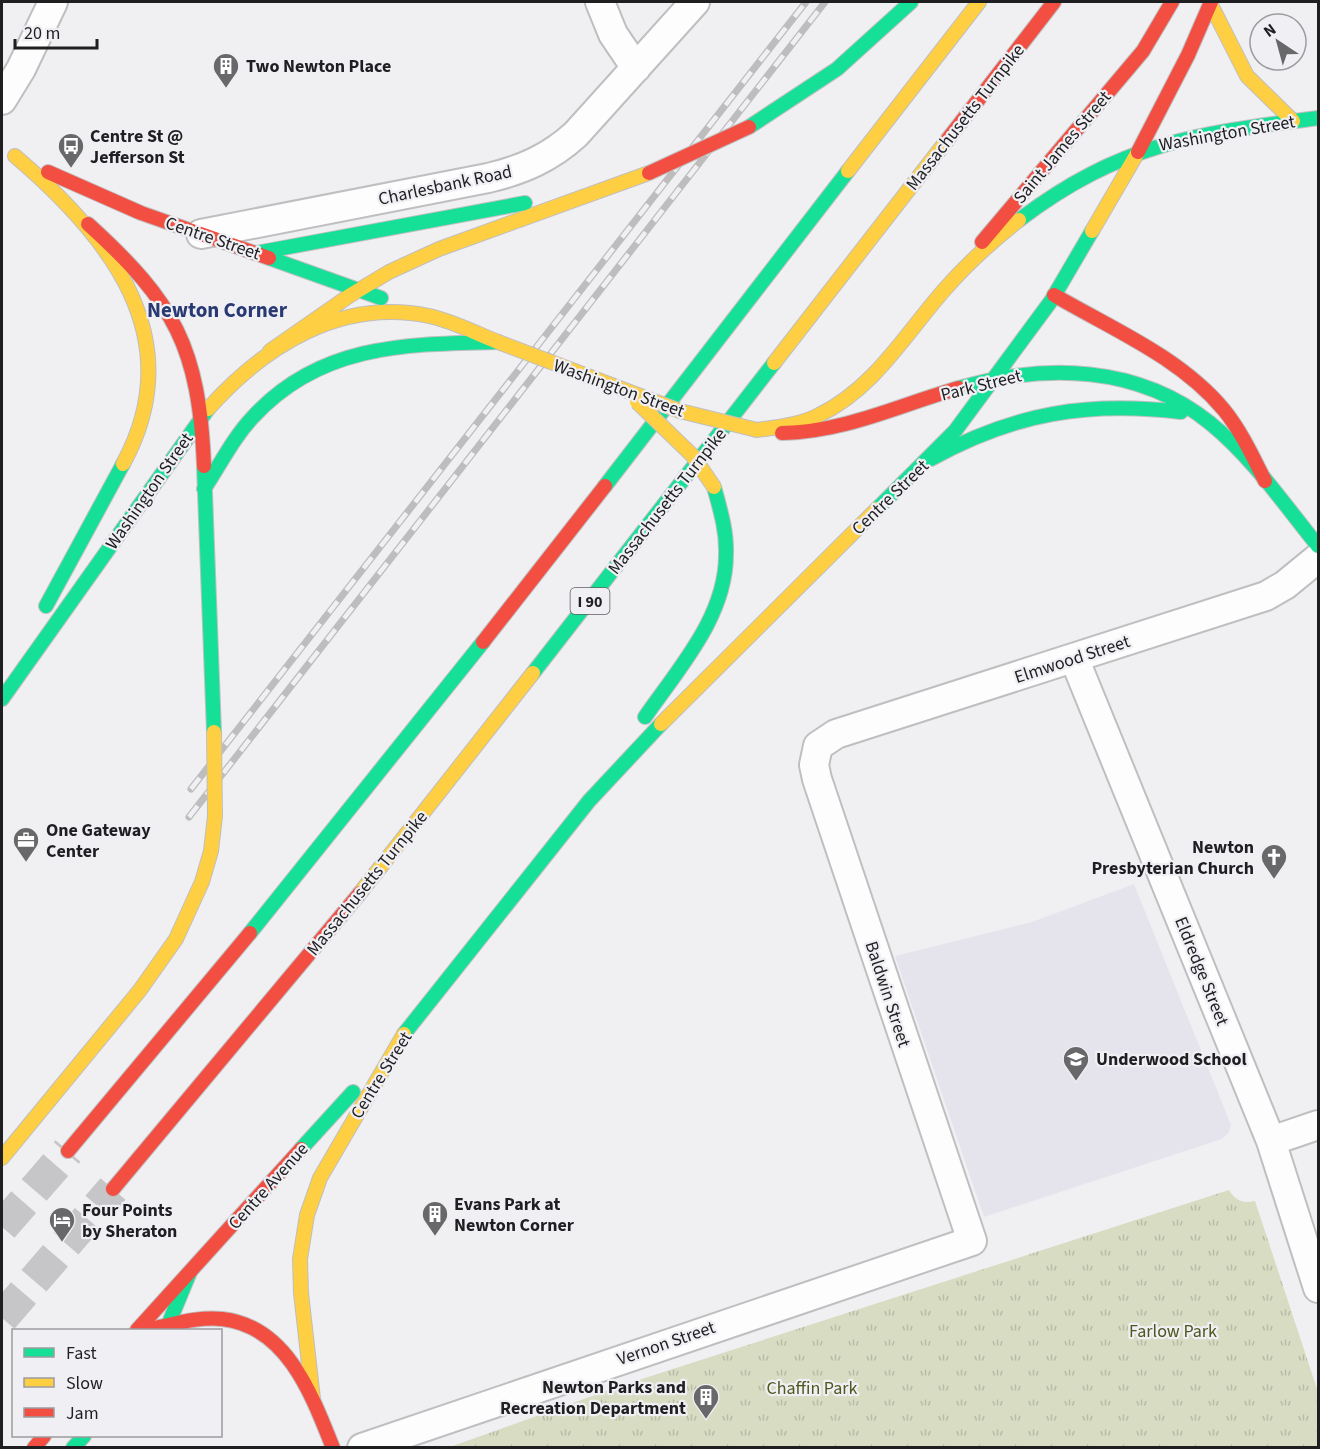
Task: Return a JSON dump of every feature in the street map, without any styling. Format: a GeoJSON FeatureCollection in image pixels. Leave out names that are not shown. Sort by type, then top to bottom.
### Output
{"type":"FeatureCollection","features":[{"type":"Feature","properties":{"kind":"main road"},"geometry":{"type":"LineString","coordinates":[[270,351],[360,289],[389,272],[439,249],[649,173],[749,127],[837,69],[911,2]]}},
{"type":"Feature","properties":{"kind":"main road"},"geometry":{"type":"LineString","coordinates":[[68,1151],[245,940],[378,776],[979,2]]}},
{"type":"Feature","properties":{"kind":"main road","name":"Massachusetts Turnpike"},"geometry":{"type":"LineString","coordinates":[[113,1189],[303,963],[480,743],[1054,2]]}},
{"type":"Feature","properties":{"kind":"main road","name":"Saint James Street"},"geometry":{"type":"LineString","coordinates":[[945,288],[1035,177],[1143,51],[1173,2]]}},
{"type":"Feature","properties":{"kind":"main road"},"geometry":{"type":"LineString","coordinates":[[1211,2],[1247,76],[1293,121]]}},
{"type":"Feature","properties":{"kind":"main road"},"geometry":{"type":"LineString","coordinates":[[1138,152],[1176,80],[1211,2]]}},
{"type":"Feature","properties":{"kind":"main road","name":"Washington Street"},"geometry":{"type":"LineString","coordinates":[[2,699],[200,418],[222,392],[270,351],[297,334],[347,315],[378,311],[430,316],[700,417],[757,430],[803,424],[845,402],[868,381],[945,288],[996,239],[1041,205],[1088,176],[1138,152],[1170,141],[1318,118]]}},
{"type":"Feature","properties":{"kind":"main road","name":"Centre Street"},"geometry":{"type":"LineString","coordinates":[[2,147],[15,156],[120,204],[430,316]]}},
{"type":"Feature","properties":{"kind":"main road","name":"Centre Street"},"geometry":{"type":"LineString","coordinates":[[313,1399],[300,1276],[307,1215],[320,1178],[398,1041],[589,801],[706,676],[925,464],[955,431],[996,378],[1054,295],[1138,152]]}},
{"type":"Feature","properties":{"kind":"main road","name":"Washington Street"},"geometry":{"type":"LineString","coordinates":[[15,156],[59,194],[88,224],[111,253],[132,291],[145,336],[150,393],[137,438],[40,615]]}},
{"type":"Feature","properties":{"kind":"main road"},"geometry":{"type":"LineString","coordinates":[[256,253],[487,208],[586,196]]}},
{"type":"Feature","properties":{"kind":"main road"},"geometry":{"type":"LineString","coordinates":[[2,1158],[169,955],[192,913],[204,882],[214,844],[214,732],[204,489],[200,418],[192,365],[170,314],[139,273],[88,224]]}},
{"type":"Feature","properties":{"kind":"main road"},"geometry":{"type":"LineString","coordinates":[[1054,295],[1149,350],[1203,389],[1239,430],[1265,481]]}},
{"type":"Feature","properties":{"kind":"main road"},"geometry":{"type":"LineString","coordinates":[[204,489],[241,432],[263,407],[286,386],[318,367],[348,355],[393,346],[498,342]]}},
{"type":"Feature","properties":{"kind":"main road","name":"Park Street"},"geometry":{"type":"LineString","coordinates":[[757,430],[795,433],[828,430],[996,378],[1046,371],[1108,375],[1158,391],[1201,416],[1228,440],[1265,481],[1318,546]]}},
{"type":"Feature","properties":{"kind":"main road","name":"Centre Street"},"geometry":{"type":"LineString","coordinates":[[589,801],[718,605],[725,581],[727,556],[724,523],[714,487],[689,452],[624,390]]}},
{"type":"Feature","properties":{"kind":"main road"},"geometry":{"type":"LineString","coordinates":[[925,464],[992,430],[1066,409],[1133,406],[1201,416]]}},
{"type":"Feature","properties":{"kind":"main road"},"geometry":{"type":"LineString","coordinates":[[2,686],[29,635]]}},
{"type":"Feature","properties":{"kind":"main road","name":"Centre Avenue"},"geometry":{"type":"LineString","coordinates":[[140,1329],[398,1041]]}},
{"type":"Feature","properties":{"kind":"main road"},"geometry":{"type":"LineString","coordinates":[[167,1328],[190,1272]]}},
{"type":"Feature","properties":{"kind":"main road","name":"Centre Street"},"geometry":{"type":"LineString","coordinates":[[167,1328],[218,1319],[239,1321],[256,1329],[282,1350],[313,1399],[333,1448]]}},
{"type":"Feature","properties":{"kind":"street"},"geometry":{"type":"LineString","coordinates":[[2,100],[21,69],[53,2]]}},
{"type":"Feature","properties":{"kind":"street"},"geometry":{"type":"LineString","coordinates":[[600,2],[613,34],[636,68]]}},
{"type":"Feature","properties":{"kind":"street","name":"Charlesbank Road"},"geometry":{"type":"LineString","coordinates":[[201,234],[488,178],[531,165],[566,144],[695,2]]}},
{"type":"Feature","properties":{"kind":"street","name":"Elmwood Street"},"geometry":{"type":"LineString","coordinates":[[816,755],[837,734],[1266,596],[1285,585],[1318,558]]}},
{"type":"Feature","properties":{"kind":"street","name":"Eldredge Street"},"geometry":{"type":"LineString","coordinates":[[1074,658],[1271,1141],[1318,1288]]}},
{"type":"Feature","properties":{"kind":"street","name":"Baldwin Street"},"geometry":{"type":"LineString","coordinates":[[816,755],[972,1241]]}},
{"type":"Feature","properties":{"kind":"street"},"geometry":{"type":"LineString","coordinates":[[1271,1141],[1318,1125]]}},
{"type":"Feature","properties":{"kind":"street","name":"Vernon Street"},"geometry":{"type":"LineString","coordinates":[[362,1448],[972,1241]]}},
{"type":"Feature","properties":{"kind":"shaded area","name":"Underwood School"},"geometry":{"type":"Polygon","coordinates":[[[1134,884],[1231,1125],[1229,1132],[1222,1139],[984,1217],[895,956],[1032,922],[1134,884]]]}},
{"type":"Feature","properties":{"kind":"green space","name":"Farlow Park"},"geometry":{"type":"Polygon","coordinates":[[[1229,1190],[1240,1200],[1255,1201],[1318,1392],[1318,1447],[450,1447],[620,1386],[1229,1190]]]}},
{"type":"Feature","properties":{"kind":"tunnel"},"geometry":{"type":"LineString","coordinates":[[2,1227],[68,1151]]}},
{"type":"Feature","properties":{"kind":"tunnel"},"geometry":{"type":"LineString","coordinates":[[2,1318],[113,1189]]}},
{"type":"Feature","properties":{"kind":"railway"},"geometry":{"type":"LineString","coordinates":[[191,789],[806,2]]}},
{"type":"Feature","properties":{"kind":"railway"},"geometry":{"type":"LineString","coordinates":[[189,817],[825,2]]}},
{"type":"Feature","properties":{"kind":"traffic: fast"},"geometry":{"type":"LineString","coordinates":[[749,127],[837,69],[911,2]]}},
{"type":"Feature","properties":{"kind":"traffic: fast"},"geometry":{"type":"LineString","coordinates":[[1019,220],[1056,194],[1091,174],[1126,158],[1161,146],[1234,130],[1318,118]]}},
{"type":"Feature","properties":{"kind":"traffic: fast"},"geometry":{"type":"LineString","coordinates":[[605,486],[848,171]]}},
{"type":"Feature","properties":{"kind":"traffic: fast"},"geometry":{"type":"LineString","coordinates":[[256,253],[525,203]]}},
{"type":"Feature","properties":{"kind":"traffic: fast"},"geometry":{"type":"LineString","coordinates":[[877,509],[955,431],[1051,301],[1092,231]]}},
{"type":"Feature","properties":{"kind":"traffic: fast"},"geometry":{"type":"LineString","coordinates":[[269,258],[381,298]]}},
{"type":"Feature","properties":{"kind":"traffic: fast"},"geometry":{"type":"LineString","coordinates":[[204,489],[233,443],[253,417],[279,393],[307,375],[336,362],[398,347],[498,342]]}},
{"type":"Feature","properties":{"kind":"traffic: fast"},"geometry":{"type":"LineString","coordinates":[[533,673],[774,363]]}},
{"type":"Feature","properties":{"kind":"traffic: fast"},"geometry":{"type":"LineString","coordinates":[[959,388],[1024,375],[1057,373],[1090,374],[1122,380],[1152,390],[1182,404],[1225,436],[1267,482],[1318,546]]}},
{"type":"Feature","properties":{"kind":"traffic: fast"},"geometry":{"type":"LineString","coordinates":[[931,459],[992,431],[1052,414],[1114,408],[1181,412]]}},
{"type":"Feature","properties":{"kind":"traffic: fast"},"geometry":{"type":"LineString","coordinates":[[2,699],[208,409]]}},
{"type":"Feature","properties":{"kind":"traffic: fast"},"geometry":{"type":"LineString","coordinates":[[46,606],[123,464]]}},
{"type":"Feature","properties":{"kind":"traffic: fast"},"geometry":{"type":"LineString","coordinates":[[204,466],[214,732]]}},
{"type":"Feature","properties":{"kind":"traffic: fast"},"geometry":{"type":"LineString","coordinates":[[645,717],[698,641],[718,600],[724,578],[726,546],[723,520],[714,487]]}},
{"type":"Feature","properties":{"kind":"traffic: fast"},"geometry":{"type":"LineString","coordinates":[[250,933],[483,642]]}},
{"type":"Feature","properties":{"kind":"traffic: fast"},"geometry":{"type":"LineString","coordinates":[[404,1034],[589,801],[661,724]]}},
{"type":"Feature","properties":{"kind":"traffic: fast"},"geometry":{"type":"LineString","coordinates":[[301,1149],[353,1092]]}},
{"type":"Feature","properties":{"kind":"traffic: fast"},"geometry":{"type":"LineString","coordinates":[[166,1329],[190,1272]]}},
{"type":"Feature","properties":{"kind":"traffic: fast"},"geometry":{"type":"LineString","coordinates":[[73,1448],[83,1437]]}},
{"type":"Feature","properties":{"kind":"traffic: slow"},"geometry":{"type":"LineString","coordinates":[[848,171],[979,2]]}},
{"type":"Feature","properties":{"kind":"traffic: slow"},"geometry":{"type":"LineString","coordinates":[[1210,3],[1247,76],[1293,121]]}},
{"type":"Feature","properties":{"kind":"traffic: slow"},"geometry":{"type":"LineString","coordinates":[[774,363],[948,139]]}},
{"type":"Feature","properties":{"kind":"traffic: slow"},"geometry":{"type":"LineString","coordinates":[[1092,231],[1138,152]]}},
{"type":"Feature","properties":{"kind":"traffic: slow"},"geometry":{"type":"LineString","coordinates":[[15,156],[81,220],[109,255],[130,293],[144,332],[148,374],[142,418],[123,464]]}},
{"type":"Feature","properties":{"kind":"traffic: slow"},"geometry":{"type":"LineString","coordinates":[[270,351],[349,296],[389,272],[439,249],[649,173]]}},
{"type":"Feature","properties":{"kind":"traffic: slow"},"geometry":{"type":"LineString","coordinates":[[757,430],[789,425],[812,418],[839,404],[856,391],[888,359],[962,271],[1019,220]]}},
{"type":"Feature","properties":{"kind":"traffic: slow"},"geometry":{"type":"LineString","coordinates":[[208,409],[254,365],[280,347],[307,332],[335,321],[365,314],[397,312],[429,316],[498,342]]}},
{"type":"Feature","properties":{"kind":"traffic: slow"},"geometry":{"type":"LineString","coordinates":[[498,342],[680,411],[757,430]]}},
{"type":"Feature","properties":{"kind":"traffic: slow"},"geometry":{"type":"LineString","coordinates":[[637,402],[693,456],[714,487]]}},
{"type":"Feature","properties":{"kind":"traffic: slow"},"geometry":{"type":"LineString","coordinates":[[661,724],[877,509]]}},
{"type":"Feature","properties":{"kind":"traffic: slow"},"geometry":{"type":"LineString","coordinates":[[360,893],[533,673]]}},
{"type":"Feature","properties":{"kind":"traffic: slow"},"geometry":{"type":"LineString","coordinates":[[214,732],[215,816]]}},
{"type":"Feature","properties":{"kind":"traffic: slow"},"geometry":{"type":"LineString","coordinates":[[2,1158],[140,990],[176,939],[202,882],[211,851],[215,816]]}},
{"type":"Feature","properties":{"kind":"traffic: slow"},"geometry":{"type":"LineString","coordinates":[[313,1399],[301,1293],[300,1259],[307,1215],[320,1178],[404,1034]]}},
{"type":"Feature","properties":{"kind":"traffic: jam"},"geometry":{"type":"LineString","coordinates":[[948,139],[1054,2]]}},
{"type":"Feature","properties":{"kind":"traffic: jam"},"geometry":{"type":"LineString","coordinates":[[982,242],[1143,51],[1172,2]]}},
{"type":"Feature","properties":{"kind":"traffic: jam"},"geometry":{"type":"LineString","coordinates":[[1138,152],[1188,55],[1211,2]]}},
{"type":"Feature","properties":{"kind":"traffic: jam"},"geometry":{"type":"LineString","coordinates":[[649,173],[749,127]]}},
{"type":"Feature","properties":{"kind":"traffic: jam"},"geometry":{"type":"LineString","coordinates":[[48,172],[141,213],[269,258]]}},
{"type":"Feature","properties":{"kind":"traffic: jam"},"geometry":{"type":"LineString","coordinates":[[88,224],[142,278],[162,304],[177,330],[188,358],[196,389],[204,466]]}},
{"type":"Feature","properties":{"kind":"traffic: jam"},"geometry":{"type":"LineString","coordinates":[[1054,295],[1144,345],[1187,374],[1224,410],[1246,444],[1265,481]]}},
{"type":"Feature","properties":{"kind":"traffic: jam"},"geometry":{"type":"LineString","coordinates":[[782,433],[850,423],[959,388]]}},
{"type":"Feature","properties":{"kind":"traffic: jam"},"geometry":{"type":"LineString","coordinates":[[483,642],[605,486]]}},
{"type":"Feature","properties":{"kind":"traffic: jam"},"geometry":{"type":"LineString","coordinates":[[113,1189],[360,893]]}},
{"type":"Feature","properties":{"kind":"traffic: jam"},"geometry":{"type":"LineString","coordinates":[[68,1151],[250,933]]}},
{"type":"Feature","properties":{"kind":"traffic: jam"},"geometry":{"type":"LineString","coordinates":[[138,1329],[301,1149]]}},
{"type":"Feature","properties":{"kind":"traffic: jam"},"geometry":{"type":"LineString","coordinates":[[149,1329],[212,1318],[245,1324],[264,1335],[294,1366],[316,1406],[333,1448]]}},
{"type":"Feature","properties":{"kind":"traffic: jam"},"geometry":{"type":"LineString","coordinates":[[34,1448],[43,1437]]}},
{"type":"Feature","properties":{"kind":"place","name":"Two Newton Place"},"geometry":{"type":"Point","coordinates":[226,89]}},
{"type":"Feature","properties":{"kind":"place","name":"Centre St @ Jefferson St"},"geometry":{"type":"Point","coordinates":[71,169]}},
{"type":"Feature","properties":{"kind":"place","name":"One Gateway Center"},"geometry":{"type":"Point","coordinates":[26,863]}},
{"type":"Feature","properties":{"kind":"place","name":"Newton Presbyterian Church"},"geometry":{"type":"Point","coordinates":[1274,880]}},
{"type":"Feature","properties":{"kind":"place","name":"Underwood School"},"geometry":{"type":"Point","coordinates":[1076,1082]}},
{"type":"Feature","properties":{"kind":"place","name":"Evans Park at Newton Corner"},"geometry":{"type":"Point","coordinates":[435,1237]}},
{"type":"Feature","properties":{"kind":"place","name":"Four Points by Sheraton"},"geometry":{"type":"Point","coordinates":[62,1243]}},
{"type":"Feature","properties":{"kind":"place","name":"Newton Parks and Recreation Department"},"geometry":{"type":"Point","coordinates":[706,1420]}},
{"type":"Feature","properties":{"kind":"district","name":"Newton Corner"},"geometry":{"type":"Point","coordinates":[217,310]}},
{"type":"Feature","properties":{"kind":"park label","name":"Chaffin Park"},"geometry":{"type":"Point","coordinates":[812,1388]}}]}
